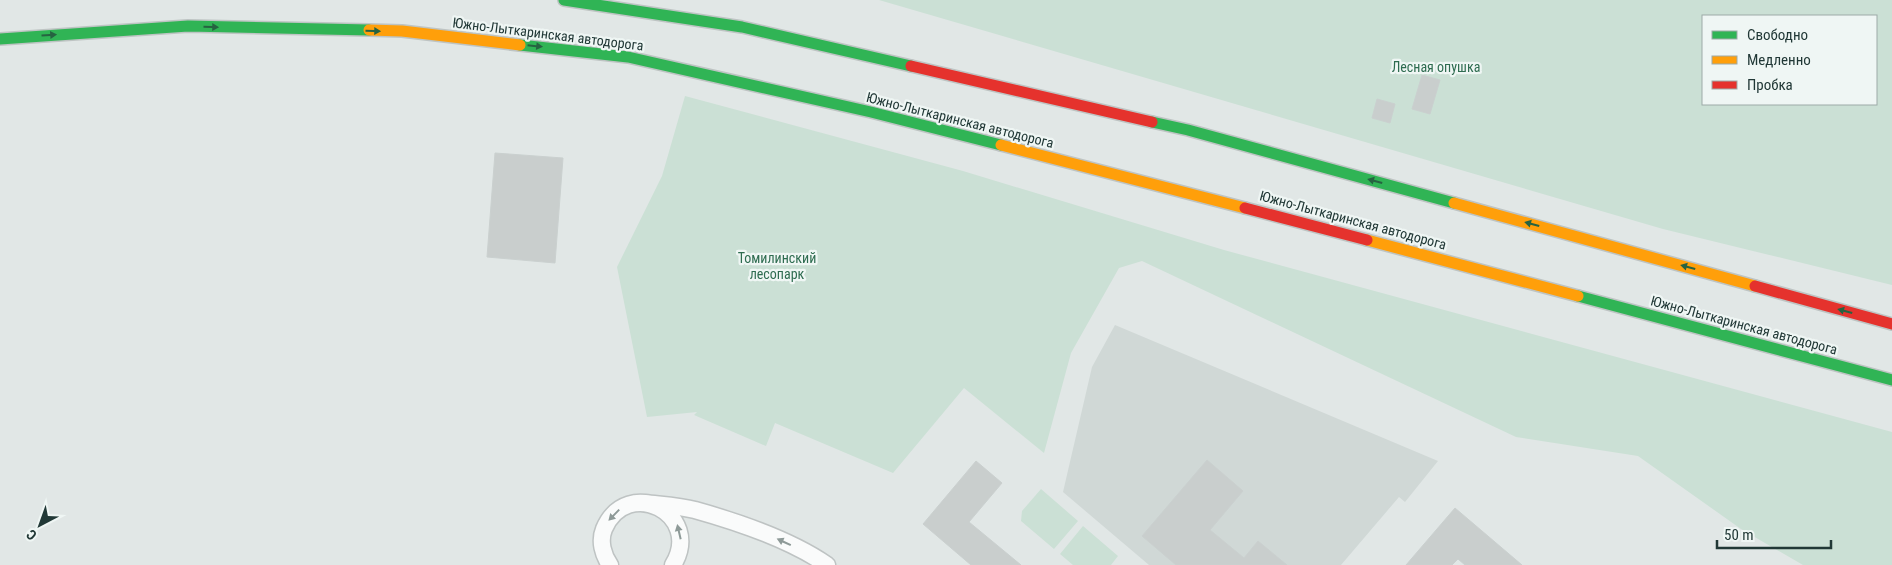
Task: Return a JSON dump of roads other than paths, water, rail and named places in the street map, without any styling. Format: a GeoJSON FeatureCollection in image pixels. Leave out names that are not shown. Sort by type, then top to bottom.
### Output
{"type":"FeatureCollection","features":[{"type":"Feature","properties":{"kind":"main road"},"geometry":{"type":"LineString","coordinates":[[564,0],[742,27],[1188,130],[1892,324]]}},
{"type":"Feature","properties":{"kind":"main road","name":"Южно-Лыткаринская автодорога"},"geometry":{"type":"LineString","coordinates":[[0,39],[188,26],[402,31],[628,57],[871,112],[1175,188],[1892,380]]}},
{"type":"Feature","properties":{"kind":"street"},"geometry":{"type":"LineString","coordinates":[[645,502],[658,506],[670,514],[676,523],[680,534],[681,546],[674,565]]}},
{"type":"Feature","properties":{"kind":"street"},"geometry":{"type":"LineString","coordinates":[[610,565],[605,558],[602,545],[603,531],[609,519],[619,509],[631,504],[645,502],[693,510],[757,530],[827,565]]}},
{"type":"Feature","properties":{"kind":"park label","name":"Лесная опушка"},"geometry":{"type":"Point","coordinates":[1436,67]}},
{"type":"Feature","properties":{"kind":"park label","name":"Томилинский лесопарк"},"geometry":{"type":"Point","coordinates":[777,266]}}]}
